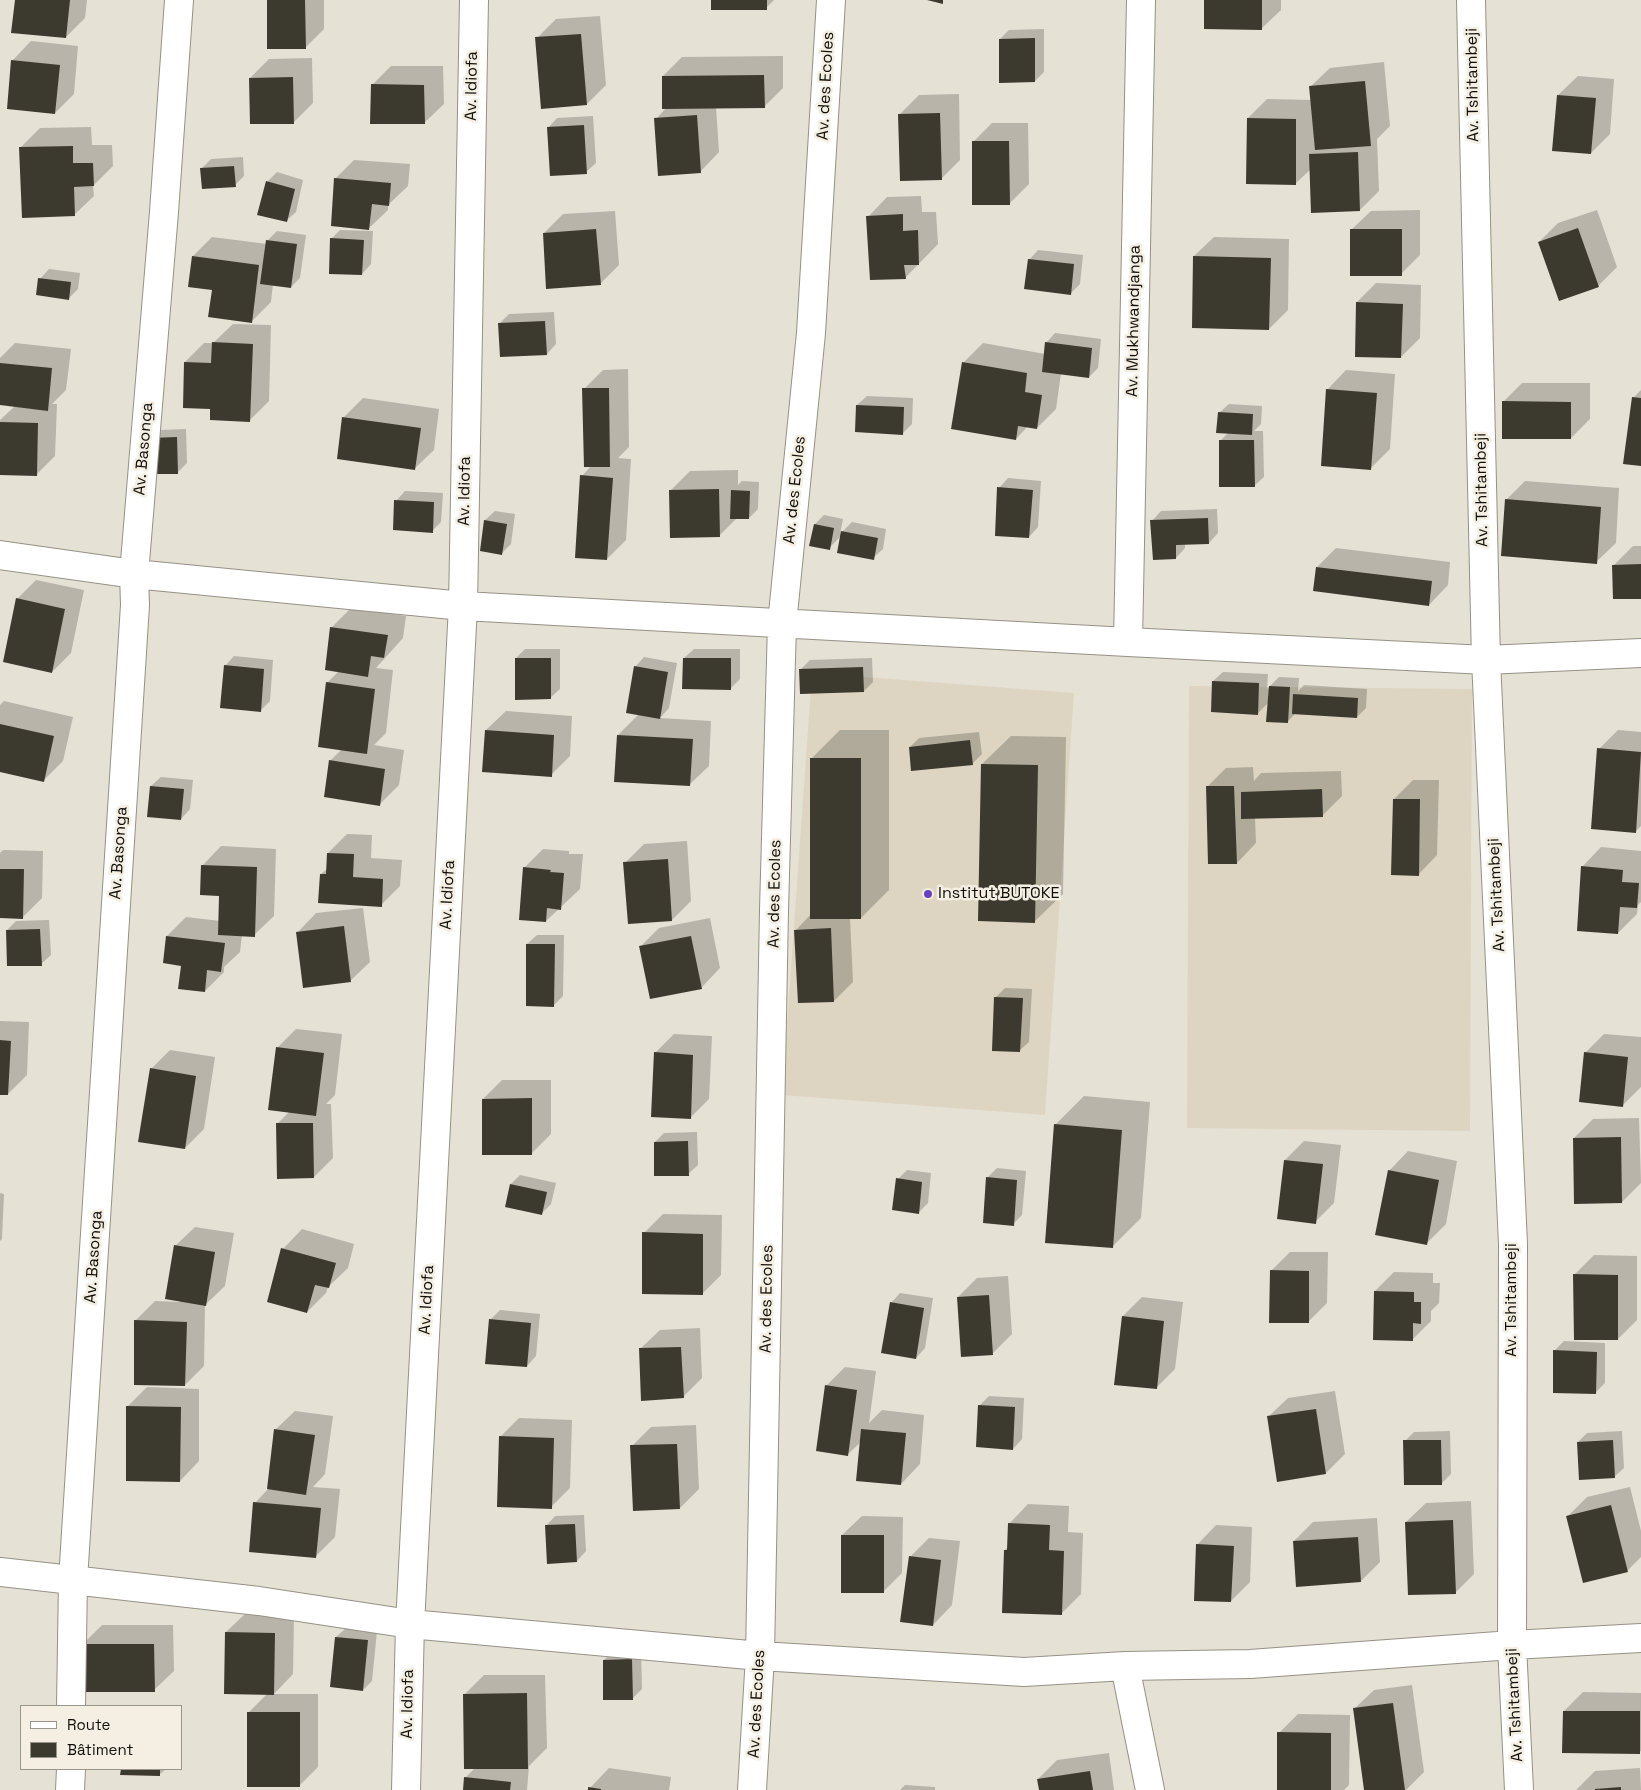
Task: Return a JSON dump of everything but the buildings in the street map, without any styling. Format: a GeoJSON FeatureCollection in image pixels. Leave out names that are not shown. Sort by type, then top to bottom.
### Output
{"type":"FeatureCollection","features":[{"type":"Feature","properties":{"kind":"street","name":"Av. Basonga"},"geometry":{"type":"LineString","coordinates":[[72,1705],[73,1580],[135,605],[134,574],[164,212],[179,0]]}},
{"type":"Feature","properties":{"kind":"street","name":"Av. Idiofa"},"geometry":{"type":"LineString","coordinates":[[406,1790],[410,1624],[463,606],[474,0]]}},
{"type":"Feature","properties":{"kind":"street","name":"Av. des Ecoles"},"geometry":{"type":"LineString","coordinates":[[752,1790],[760,1656],[774,910],[782,624],[811,333],[831,0]]}},
{"type":"Feature","properties":{"kind":"street","name":"Av. Mukhwandjanga"},"geometry":{"type":"LineString","coordinates":[[1128,642],[1141,0]]}},
{"type":"Feature","properties":{"kind":"street","name":"Av. Tshitambeji"},"geometry":{"type":"LineString","coordinates":[[1472,0],[1486,660],[1513,1244],[1512,1645],[1519,1790]]}},
{"type":"Feature","properties":{"kind":"street"},"geometry":{"type":"LineString","coordinates":[[0,555],[134,574],[463,606],[1486,660],[1641,653]]}},
{"type":"Feature","properties":{"kind":"street"},"geometry":{"type":"LineString","coordinates":[[0,1572],[259,1601],[410,1624],[760,1656],[1024,1672],[1125,1666],[1250,1664],[1512,1645],[1641,1638]]}},
{"type":"Feature","properties":{"kind":"street"},"geometry":{"type":"LineString","coordinates":[[1125,1666],[1150,1790]]}},
{"type":"Feature","properties":{"kind":"street"},"geometry":{"type":"LineString","coordinates":[[70,1790],[71,1770]]}},
{"type":"Feature","properties":{"kind":"shaded area","name":"Institut BUTOKE"},"geometry":{"type":"Polygon","coordinates":[[[812,673],[1074,693],[1045,1115],[782,1095],[812,673]]]}},
{"type":"Feature","properties":{"kind":"shaded area"},"geometry":{"type":"Polygon","coordinates":[[[1189,686],[1472,689],[1470,1131],[1187,1128],[1189,686]]]}},
{"type":"Feature","properties":{"kind":"place","name":"Institut BUTOKE"},"geometry":{"type":"Point","coordinates":[928,894]}}]}
